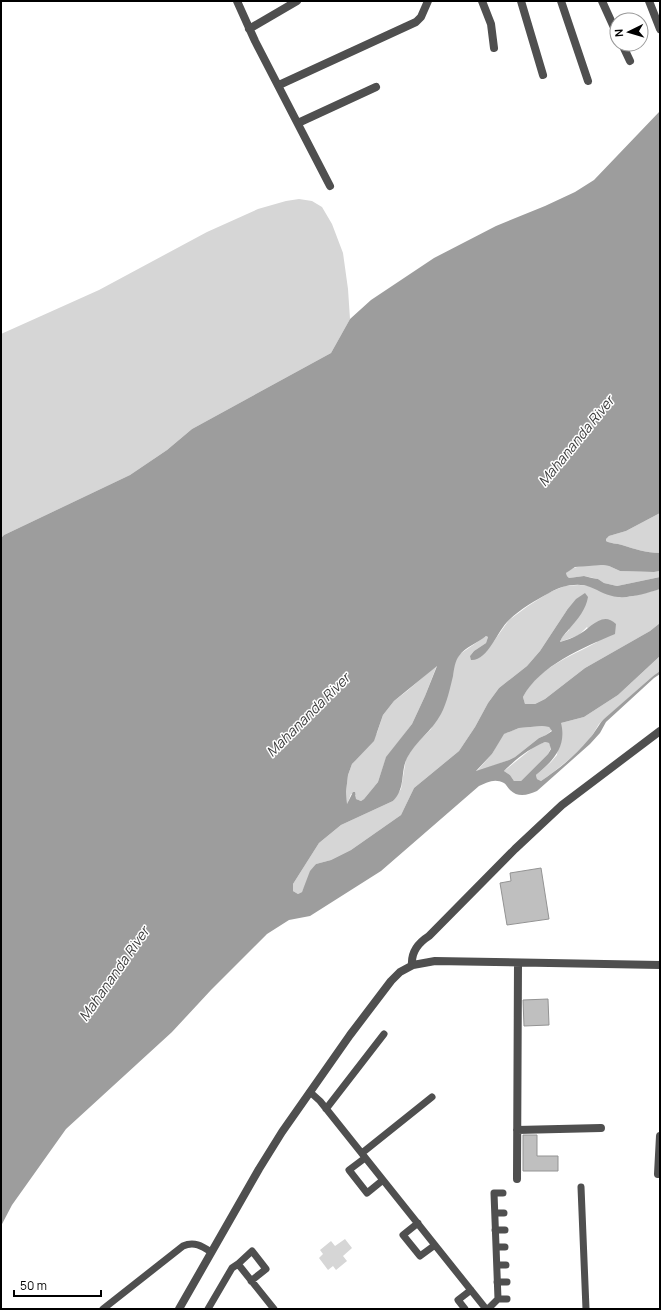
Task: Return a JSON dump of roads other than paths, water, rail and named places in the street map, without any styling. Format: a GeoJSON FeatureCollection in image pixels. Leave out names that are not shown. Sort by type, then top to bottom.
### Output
{"type":"FeatureCollection","features":[{"type":"Feature","properties":{"kind":"street"},"geometry":{"type":"LineString","coordinates":[[237,1],[249,28],[330,186]]}},
{"type":"Feature","properties":{"kind":"street"},"geometry":{"type":"LineString","coordinates":[[249,28],[297,1]]}},
{"type":"Feature","properties":{"kind":"street"},"geometry":{"type":"LineString","coordinates":[[279,85],[416,22],[421,17],[428,1]]}},
{"type":"Feature","properties":{"kind":"street"},"geometry":{"type":"LineString","coordinates":[[482,1],[491,24],[494,48]]}},
{"type":"Feature","properties":{"kind":"street"},"geometry":{"type":"LineString","coordinates":[[521,1],[543,74]]}},
{"type":"Feature","properties":{"kind":"street"},"geometry":{"type":"LineString","coordinates":[[562,1],[588,81]]}},
{"type":"Feature","properties":{"kind":"street"},"geometry":{"type":"LineString","coordinates":[[602,1],[609,16]]}},
{"type":"Feature","properties":{"kind":"street"},"geometry":{"type":"LineString","coordinates":[[649,1],[660,29]]}},
{"type":"Feature","properties":{"kind":"street"},"geometry":{"type":"LineString","coordinates":[[626,52],[630,60]]}},
{"type":"Feature","properties":{"kind":"street"},"geometry":{"type":"LineString","coordinates":[[298,123],[376,87]]}},
{"type":"Feature","properties":{"kind":"street"},"geometry":{"type":"LineString","coordinates":[[412,965],[411,958],[420,943],[429,936],[562,804],[660,730]]}},
{"type":"Feature","properties":{"kind":"street"},"geometry":{"type":"LineString","coordinates":[[179,1309],[259,1169],[350,1035],[395,976],[412,965],[434,962],[660,965]]}},
{"type":"Feature","properties":{"kind":"street"},"geometry":{"type":"LineString","coordinates":[[517,1179],[518,963]]}},
{"type":"Feature","properties":{"kind":"street"},"geometry":{"type":"LineString","coordinates":[[518,1130],[601,1128]]}},
{"type":"Feature","properties":{"kind":"street"},"geometry":{"type":"LineString","coordinates":[[658,1174],[660,1136]]}},
{"type":"Feature","properties":{"kind":"lane"},"geometry":{"type":"LineString","coordinates":[[326,1109],[384,1034]]}},
{"type":"Feature","properties":{"kind":"lane"},"geometry":{"type":"LineString","coordinates":[[310,1092],[320,1101],[487,1309],[498,1299],[508,1299]]}},
{"type":"Feature","properties":{"kind":"lane"},"geometry":{"type":"LineString","coordinates":[[383,1180],[367,1193],[349,1170],[363,1155],[432,1097]]}},
{"type":"Feature","properties":{"kind":"lane"},"geometry":{"type":"LineString","coordinates":[[581,1187],[586,1309]]}},
{"type":"Feature","properties":{"kind":"lane"},"geometry":{"type":"LineString","coordinates":[[498,1299],[494,1193],[503,1193]]}},
{"type":"Feature","properties":{"kind":"lane"},"geometry":{"type":"LineString","coordinates":[[495,1213],[504,1213]]}},
{"type":"Feature","properties":{"kind":"lane"},"geometry":{"type":"LineString","coordinates":[[418,1224],[403,1235],[420,1256],[435,1245]]}},
{"type":"Feature","properties":{"kind":"lane"},"geometry":{"type":"LineString","coordinates":[[495,1230],[504,1230]]}},
{"type":"Feature","properties":{"kind":"lane"},"geometry":{"type":"LineString","coordinates":[[103,1309],[183,1246],[195,1244],[211,1252]]}},
{"type":"Feature","properties":{"kind":"lane"},"geometry":{"type":"LineString","coordinates":[[496,1248],[505,1247]]}},
{"type":"Feature","properties":{"kind":"lane"},"geometry":{"type":"LineString","coordinates":[[208,1309],[232,1268],[252,1251],[266,1269],[252,1281]]}},
{"type":"Feature","properties":{"kind":"lane"},"geometry":{"type":"LineString","coordinates":[[238,1264],[271,1308]]}},
{"type":"Feature","properties":{"kind":"lane"},"geometry":{"type":"LineString","coordinates":[[497,1265],[506,1265]]}},
{"type":"Feature","properties":{"kind":"lane"},"geometry":{"type":"LineString","coordinates":[[497,1282],[507,1282]]}},
{"type":"Feature","properties":{"kind":"lane"},"geometry":{"type":"LineString","coordinates":[[466,1309],[458,1300],[471,1290]]}},
{"type":"Feature","properties":{"kind":"water","name":"Mahananda River"},"geometry":{"type":"Polygon","coordinates":[[[660,111],[660,513],[626,531],[609,536],[606,541],[660,553],[660,571],[620,571],[603,565],[575,567],[566,573],[569,578],[584,576],[617,586],[660,577],[660,589],[645,594],[618,597],[580,585],[564,587],[553,591],[523,608],[513,616],[482,656],[471,660],[470,656],[474,651],[486,643],[488,637],[486,636],[465,650],[459,656],[456,663],[448,695],[441,714],[407,758],[400,791],[397,796],[393,801],[341,825],[319,843],[293,884],[293,891],[298,894],[302,892],[310,871],[316,864],[331,860],[351,850],[401,815],[414,788],[459,751],[475,727],[488,703],[499,688],[527,666],[540,651],[567,610],[576,599],[585,593],[588,597],[584,610],[560,642],[576,636],[596,622],[606,619],[611,620],[616,624],[615,634],[576,651],[551,667],[530,686],[523,697],[525,704],[535,704],[545,699],[585,668],[650,631],[660,623],[660,656],[618,695],[584,717],[561,723],[562,739],[557,753],[553,759],[536,775],[537,779],[541,781],[567,762],[579,751],[604,719],[660,671],[660,674],[606,722],[600,733],[590,744],[537,791],[527,795],[516,794],[513,793],[505,784],[497,781],[488,782],[479,786],[381,871],[310,916],[289,920],[267,934],[211,990],[172,1032],[66,1129],[12,1205],[1,1226],[1,538],[4,535],[130,475],[167,450],[192,429],[331,353],[350,319],[371,300],[434,258],[496,226],[575,192],[594,180],[660,111]],[[437,666],[394,701],[383,715],[374,741],[352,764],[348,775],[346,792],[347,804],[353,792],[355,792],[356,799],[361,801],[378,782],[386,757],[412,724],[437,666]],[[542,726],[519,728],[504,734],[492,754],[476,771],[515,757],[539,738],[552,731],[549,727],[542,726]],[[545,742],[534,747],[513,762],[504,771],[510,775],[514,781],[521,781],[548,754],[551,749],[549,743],[545,742]]]}}]}
